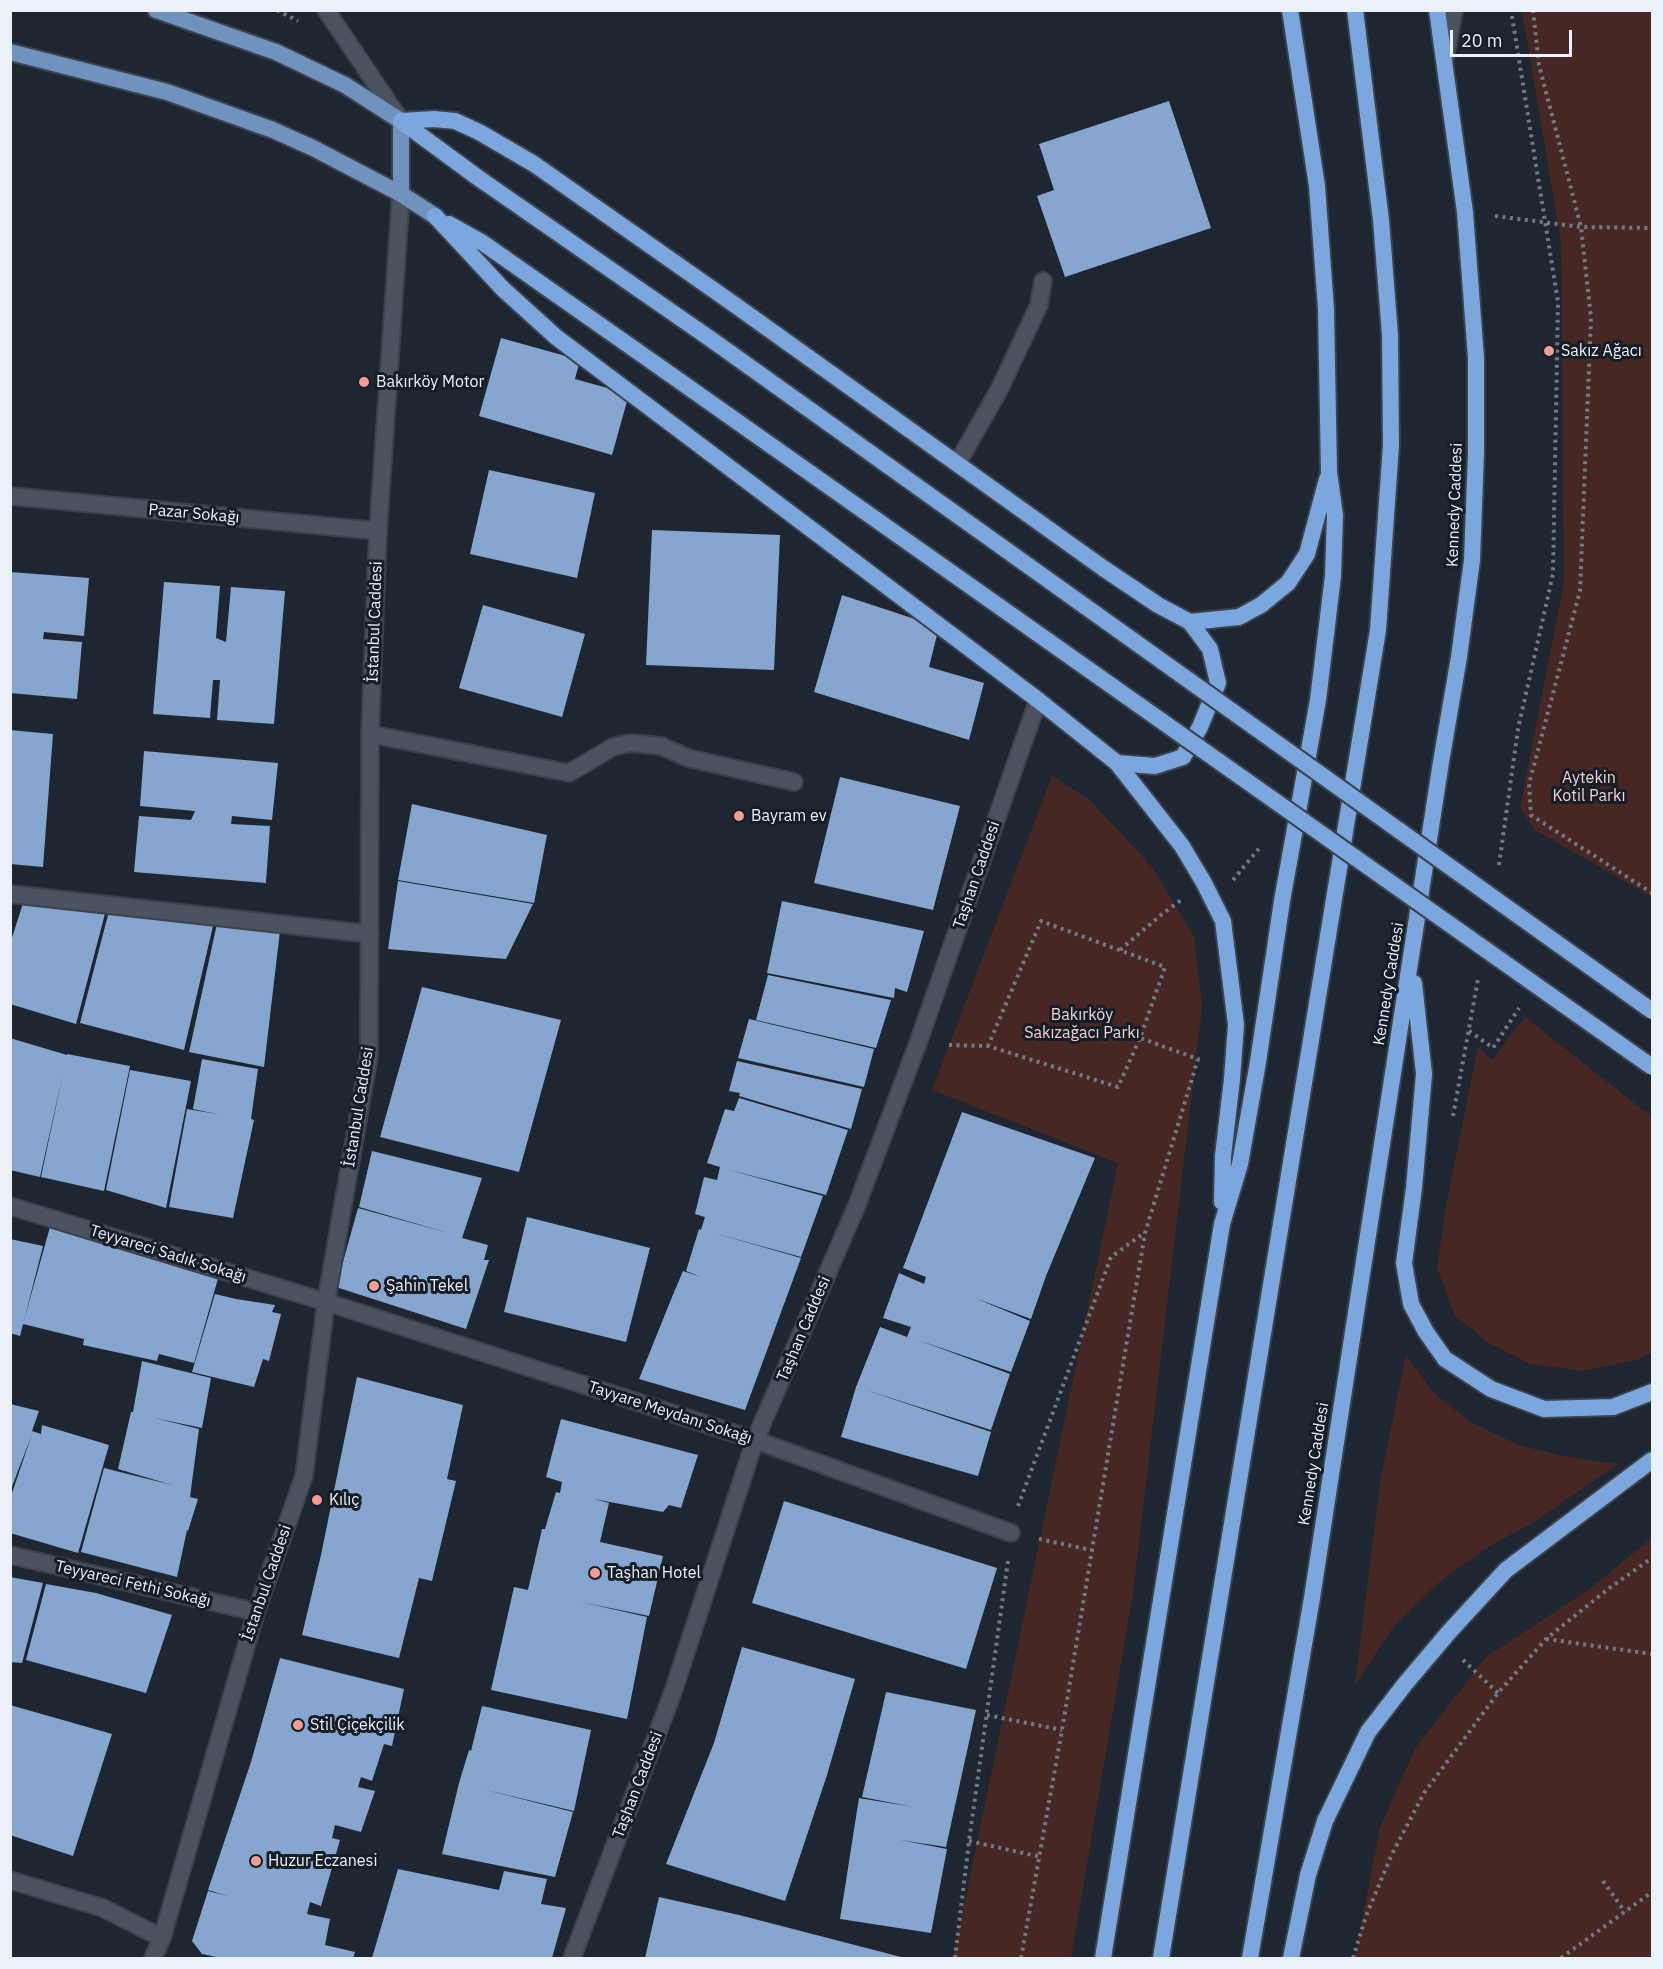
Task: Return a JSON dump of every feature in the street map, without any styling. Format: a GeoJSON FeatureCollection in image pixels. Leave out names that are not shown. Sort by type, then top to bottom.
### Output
{"type":"FeatureCollection","features":[{"type":"Feature","properties":{"kind":"highway"},"geometry":{"type":"LineString","coordinates":[[1103,1959],[1222,1224],[1242,1153],[1282,902],[1318,700],[1333,576],[1335,515],[1329,472],[1326,309],[1317,186],[1290,10]]}},
{"type":"Feature","properties":{"kind":"highway"},"geometry":{"type":"LineString","coordinates":[[1161,1959],[1378,630],[1391,445],[1390,335],[1381,220],[1355,10]]}},
{"type":"Feature","properties":{"kind":"highway","name":"Kennedy Caddesi"},"geometry":{"type":"LineString","coordinates":[[1250,1959],[1312,1598],[1459,657],[1472,560],[1476,453],[1476,357],[1465,212],[1437,10]]}},
{"type":"Feature","properties":{"kind":"highway"},"geometry":{"type":"LineString","coordinates":[[401,121],[434,119],[455,121],[480,132],[534,164],[1102,568],[1158,605],[1190,622],[1210,649],[1218,682],[1200,727],[1183,757],[1155,766],[1117,763]]}},
{"type":"Feature","properties":{"kind":"highway"},"geometry":{"type":"LineString","coordinates":[[401,121],[1653,1011]]}},
{"type":"Feature","properties":{"kind":"highway"},"geometry":{"type":"LineString","coordinates":[[435,216],[503,289],[556,337],[1038,700],[1117,763],[1182,846],[1223,921],[1231,975],[1236,1025],[1223,1156],[1222,1224]]}},
{"type":"Feature","properties":{"kind":"highway"},"geometry":{"type":"LineString","coordinates":[[435,216],[483,243],[1653,1067]]}},
{"type":"Feature","properties":{"kind":"highway"},"geometry":{"type":"LineString","coordinates":[[1190,622],[1239,617],[1261,604],[1288,583],[1307,554],[1329,472]]}},
{"type":"Feature","properties":{"kind":"highway"},"geometry":{"type":"LineString","coordinates":[[1412,959],[1424,1074],[1414,1188],[1404,1263],[1411,1304],[1426,1332],[1445,1359],[1491,1389],[1544,1409],[1612,1407],[1653,1392]]}},
{"type":"Feature","properties":{"kind":"highway"},"geometry":{"type":"LineString","coordinates":[[1291,1959],[1308,1875],[1325,1821],[1368,1732],[1441,1640],[1506,1570],[1653,1460]]}},
{"type":"Feature","properties":{"kind":"main road"},"geometry":{"type":"LineString","coordinates":[[156,10],[276,52],[345,86],[401,121],[401,194]]}},
{"type":"Feature","properties":{"kind":"main road"},"geometry":{"type":"LineString","coordinates":[[10,52],[167,92],[262,126],[313,148],[401,194],[435,216]]}},
{"type":"Feature","properties":{"kind":"street"},"geometry":{"type":"LineString","coordinates":[[326,10],[401,121]]}},
{"type":"Feature","properties":{"kind":"street"},"geometry":{"type":"LineString","coordinates":[[1444,65],[1454,10]]}},
{"type":"Feature","properties":{"kind":"street","name":"İstanbul Caddesi"},"geometry":{"type":"LineString","coordinates":[[153,1959],[162,1938],[256,1612],[304,1476],[326,1302],[369,1056],[370,734],[378,531],[401,194]]}},
{"type":"Feature","properties":{"kind":"street"},"geometry":{"type":"LineString","coordinates":[[957,464],[999,390],[1039,305],[1043,281]]}},
{"type":"Feature","properties":{"kind":"street","name":"Pazar Sokağı"},"geometry":{"type":"LineString","coordinates":[[10,496],[378,531]]}},
{"type":"Feature","properties":{"kind":"street","name":"Taşhan Caddesi"},"geometry":{"type":"LineString","coordinates":[[572,1959],[673,1692],[755,1440],[857,1205],[918,1043],[1038,700]]}},
{"type":"Feature","properties":{"kind":"street"},"geometry":{"type":"LineString","coordinates":[[370,734],[569,773],[613,747],[630,743],[661,746],[688,758],[794,782]]}},
{"type":"Feature","properties":{"kind":"street"},"geometry":{"type":"LineString","coordinates":[[10,894],[370,934]]}},
{"type":"Feature","properties":{"kind":"street","name":"Teyyareci Sadık Sokağı"},"geometry":{"type":"LineString","coordinates":[[10,1206],[326,1302]]}},
{"type":"Feature","properties":{"kind":"street","name":"Tayyare Meydanı Sokağı"},"geometry":{"type":"LineString","coordinates":[[326,1302],[755,1440],[1011,1533]]}},
{"type":"Feature","properties":{"kind":"street","name":"Teyyareci Fethi Sokağı"},"geometry":{"type":"LineString","coordinates":[[10,1555],[256,1612]]}},
{"type":"Feature","properties":{"kind":"street"},"geometry":{"type":"LineString","coordinates":[[10,1880],[103,1908],[162,1938]]}},
{"type":"Feature","properties":{"kind":"path"},"geometry":{"type":"LineString","coordinates":[[1498,869],[1518,729],[1553,574],[1558,302],[1512,10]]}},
{"type":"Feature","properties":{"kind":"path"},"geometry":{"type":"LineString","coordinates":[[1533,10],[1539,65],[1581,227],[1591,318],[1580,591],[1529,784],[1531,815],[1653,893]]}},
{"type":"Feature","properties":{"kind":"path"},"geometry":{"type":"LineString","coordinates":[[1465,212],[1545,224],[1653,228]]}},
{"type":"Feature","properties":{"kind":"path"},"geometry":{"type":"LineString","coordinates":[[1237,876],[1263,844]]}},
{"type":"Feature","properties":{"kind":"path"},"geometry":{"type":"LineString","coordinates":[[918,1043],[988,1046],[1118,1087],[1140,1038],[1165,967],[1041,921],[988,1046]]}},
{"type":"Feature","properties":{"kind":"path"},"geometry":{"type":"LineString","coordinates":[[1479,974],[1468,1031],[1493,1048],[1521,1004]]}},
{"type":"Feature","properties":{"kind":"path"},"geometry":{"type":"LineString","coordinates":[[1022,1959],[1041,1857],[1144,1233],[1198,1059],[1140,1038]]}},
{"type":"Feature","properties":{"kind":"path"},"geometry":{"type":"LineString","coordinates":[[955,1959],[1011,1533],[1020,1498],[1111,1257],[1144,1233]]}},
{"type":"Feature","properties":{"kind":"path"},"geometry":{"type":"LineString","coordinates":[[1011,1533],[1091,1550]]}},
{"type":"Feature","properties":{"kind":"path"},"geometry":{"type":"LineString","coordinates":[[1353,1959],[1366,1916],[1392,1854],[1424,1793],[1498,1693],[1546,1639],[1608,1589],[1653,1558]]}},
{"type":"Feature","properties":{"kind":"path"},"geometry":{"type":"LineString","coordinates":[[1546,1639],[1653,1654]]}},
{"type":"Feature","properties":{"kind":"path"},"geometry":{"type":"LineString","coordinates":[[1456,1653],[1498,1693]]}},
{"type":"Feature","properties":{"kind":"path"},"geometry":{"type":"LineString","coordinates":[[987,1715],[1062,1730]]}},
{"type":"Feature","properties":{"kind":"path"},"geometry":{"type":"LineString","coordinates":[[969,1841],[1041,1857]]}},
{"type":"Feature","properties":{"kind":"path"},"geometry":{"type":"LineString","coordinates":[[1604,1881],[1625,1912]]}},
{"type":"Feature","properties":{"kind":"path"},"geometry":{"type":"LineString","coordinates":[[1562,1959],[1653,1892]]}},
{"type":"Feature","properties":{"kind":"green space","name":"Aytekin Kotil Parkı"},"geometry":{"type":"Polygon","coordinates":[[[1522,11],[1652,11],[1652,897],[1535,830],[1520,808],[1564,582],[1561,242],[1522,11]]]}},
{"type":"Feature","properties":{"kind":"green space","name":"Bakırköy Sakızağacı Parkı"},"geometry":{"type":"Polygon","coordinates":[[[1052,776],[1090,800],[1152,867],[1194,937],[1202,1007],[1133,1593],[1071,1958],[953,1958],[1118,1163],[932,1090],[1052,776]]]}},
{"type":"Feature","properties":{"kind":"green space"},"geometry":{"type":"Polygon","coordinates":[[[1525,1017],[1652,1117],[1652,1352],[1640,1359],[1583,1371],[1530,1364],[1489,1343],[1455,1316],[1437,1268],[1446,1206],[1478,1047],[1492,1060],[1525,1017]]]}},
{"type":"Feature","properties":{"kind":"green space"},"geometry":{"type":"Polygon","coordinates":[[[1406,1355],[1433,1392],[1470,1422],[1519,1445],[1562,1456],[1618,1464],[1531,1524],[1493,1544],[1444,1578],[1394,1626],[1355,1685],[1381,1477],[1406,1355]]]}},
{"type":"Feature","properties":{"kind":"green space"},"geometry":{"type":"Polygon","coordinates":[[[1652,1538],[1652,1958],[1355,1958],[1380,1827],[1416,1747],[1486,1657],[1588,1590],[1652,1538]]]}},
{"type":"Feature","properties":{"kind":"building"},"geometry":{"type":"Polygon","coordinates":[[[1169,101],[1211,228],[1065,277],[1037,196],[1054,190],[1039,144],[1169,101]]]}},
{"type":"Feature","properties":{"kind":"building"},"geometry":{"type":"Polygon","coordinates":[[[501,338],[580,360],[575,379],[629,394],[612,455],[479,416],[501,338]]]}},
{"type":"Feature","properties":{"kind":"building"},"geometry":{"type":"Polygon","coordinates":[[[489,470],[595,493],[577,578],[470,554],[489,470]]]}},
{"type":"Feature","properties":{"kind":"building"},"geometry":{"type":"Polygon","coordinates":[[[652,530],[780,535],[774,670],[646,665],[652,530]]]}},
{"type":"Feature","properties":{"kind":"building"},"geometry":{"type":"Polygon","coordinates":[[[10,572],[89,578],[84,636],[44,632],[43,639],[82,642],[77,699],[10,693],[10,572]]]}},
{"type":"Feature","properties":{"kind":"building"},"geometry":{"type":"Polygon","coordinates":[[[164,582],[220,586],[216,638],[226,642],[231,587],[285,591],[274,724],[217,720],[220,680],[213,680],[210,718],[153,714],[164,582]]]}},
{"type":"Feature","properties":{"kind":"building"},"geometry":{"type":"Polygon","coordinates":[[[842,595],[939,627],[929,667],[984,683],[969,740],[814,692],[842,595]]]}},
{"type":"Feature","properties":{"kind":"building"},"geometry":{"type":"Polygon","coordinates":[[[483,605],[585,634],[562,717],[459,688],[483,605]]]}},
{"type":"Feature","properties":{"kind":"building"},"geometry":{"type":"Polygon","coordinates":[[[10,730],[53,734],[43,867],[10,864],[10,730]]]}},
{"type":"Feature","properties":{"kind":"building"},"geometry":{"type":"Polygon","coordinates":[[[144,751],[278,763],[272,820],[232,816],[231,824],[270,826],[266,883],[134,872],[139,816],[191,820],[195,811],[140,806],[144,751]]]}},
{"type":"Feature","properties":{"kind":"building"},"geometry":{"type":"Polygon","coordinates":[[[840,777],[960,806],[933,910],[814,883],[840,777]]]}},
{"type":"Feature","properties":{"kind":"building"},"geometry":{"type":"Polygon","coordinates":[[[412,804],[547,835],[534,903],[398,880],[412,804]]]}},
{"type":"Feature","properties":{"kind":"building"},"geometry":{"type":"Polygon","coordinates":[[[398,881],[533,904],[506,959],[388,949],[398,881]]]}},
{"type":"Feature","properties":{"kind":"building"},"geometry":{"type":"Polygon","coordinates":[[[24,900],[106,910],[76,1024],[10,1004],[10,944],[24,900]]]}},
{"type":"Feature","properties":{"kind":"building"},"geometry":{"type":"Polygon","coordinates":[[[782,901],[924,931],[907,992],[895,988],[894,998],[767,973],[782,901]]]}},
{"type":"Feature","properties":{"kind":"building"},"geometry":{"type":"Polygon","coordinates":[[[109,911],[213,926],[184,1050],[80,1023],[109,911]]]}},
{"type":"Feature","properties":{"kind":"building"},"geometry":{"type":"Polygon","coordinates":[[[218,919],[280,931],[264,1067],[189,1052],[218,919]]]}},
{"type":"Feature","properties":{"kind":"building"},"geometry":{"type":"Polygon","coordinates":[[[768,975],[891,1000],[876,1048],[756,1020],[768,975]]]}},
{"type":"Feature","properties":{"kind":"building"},"geometry":{"type":"Polygon","coordinates":[[[422,987],[561,1020],[519,1172],[380,1137],[422,987]]]}},
{"type":"Feature","properties":{"kind":"building"},"geometry":{"type":"Polygon","coordinates":[[[749,1019],[874,1049],[864,1087],[738,1058],[749,1019]]]}},
{"type":"Feature","properties":{"kind":"building"},"geometry":{"type":"Polygon","coordinates":[[[10,1038],[67,1055],[130,1066],[104,1191],[41,1177],[63,1073],[40,1177],[10,1170],[10,1038]]]}},
{"type":"Feature","properties":{"kind":"building"},"geometry":{"type":"Polygon","coordinates":[[[202,1059],[258,1069],[251,1119],[254,1120],[233,1218],[169,1207],[187,1109],[217,1114],[193,1109],[202,1059]]]}},
{"type":"Feature","properties":{"kind":"building"},"geometry":{"type":"Polygon","coordinates":[[[737,1061],[862,1089],[851,1129],[729,1091],[737,1061]]]}},
{"type":"Feature","properties":{"kind":"building"},"geometry":{"type":"Polygon","coordinates":[[[130,1070],[191,1081],[166,1208],[106,1190],[130,1070]]]}},
{"type":"Feature","properties":{"kind":"building"},"geometry":{"type":"Polygon","coordinates":[[[739,1098],[848,1130],[826,1195],[726,1169],[823,1196],[801,1257],[714,1233],[801,1258],[745,1410],[639,1379],[683,1271],[701,1277],[686,1271],[705,1217],[695,1214],[704,1177],[717,1180],[720,1167],[707,1163],[725,1109],[734,1111],[739,1098]]]}},
{"type":"Feature","properties":{"kind":"building"},"geometry":{"type":"Polygon","coordinates":[[[962,1112],[1095,1158],[1046,1276],[1031,1319],[975,1298],[1030,1321],[1011,1372],[918,1340],[1010,1374],[991,1430],[866,1390],[991,1432],[978,1476],[841,1437],[856,1387],[880,1327],[907,1337],[911,1327],[883,1318],[899,1273],[924,1284],[926,1277],[903,1268],[962,1112]]]}},
{"type":"Feature","properties":{"kind":"building"},"geometry":{"type":"Polygon","coordinates":[[[372,1151],[482,1178],[462,1238],[488,1245],[484,1260],[489,1260],[466,1329],[336,1287],[358,1208],[452,1234],[359,1207],[372,1151]]]}},
{"type":"Feature","properties":{"kind":"building"},"geometry":{"type":"Polygon","coordinates":[[[527,1217],[650,1248],[626,1342],[504,1312],[527,1217]]]}},
{"type":"Feature","properties":{"kind":"building"},"geometry":{"type":"Polygon","coordinates":[[[50,1227],[219,1275],[194,1363],[159,1354],[157,1361],[83,1345],[86,1329],[84,1339],[23,1324],[50,1227]]]}},
{"type":"Feature","properties":{"kind":"building"},"geometry":{"type":"Polygon","coordinates":[[[10,1239],[43,1246],[20,1336],[10,1333],[10,1239]]]}},
{"type":"Feature","properties":{"kind":"building"},"geometry":{"type":"Polygon","coordinates":[[[215,1294],[275,1305],[272,1312],[281,1314],[269,1361],[263,1359],[254,1387],[192,1372],[215,1294]]]}},
{"type":"Feature","properties":{"kind":"building"},"geometry":{"type":"Polygon","coordinates":[[[142,1361],[211,1378],[202,1428],[155,1418],[199,1429],[190,1497],[198,1499],[187,1530],[177,1577],[81,1552],[104,1468],[172,1485],[118,1469],[131,1412],[133,1412],[142,1361]]]}},
{"type":"Feature","properties":{"kind":"building"},"geometry":{"type":"Polygon","coordinates":[[[357,1377],[463,1405],[447,1479],[456,1481],[432,1581],[419,1578],[399,1658],[302,1635],[321,1555],[357,1377]]]}},
{"type":"Feature","properties":{"kind":"building"},"geometry":{"type":"Polygon","coordinates":[[[10,1404],[39,1411],[32,1431],[41,1434],[42,1425],[109,1445],[78,1553],[10,1533],[10,1499],[32,1434],[10,1492],[10,1404]]]}},
{"type":"Feature","properties":{"kind":"building"},"geometry":{"type":"Polygon","coordinates":[[[561,1419],[698,1455],[681,1508],[669,1505],[663,1512],[594,1499],[609,1503],[600,1542],[663,1556],[649,1616],[581,1602],[647,1617],[627,1719],[491,1690],[514,1587],[528,1590],[542,1529],[545,1529],[556,1492],[560,1493],[562,1482],[546,1477],[561,1419]]]}},
{"type":"Feature","properties":{"kind":"building"},"geometry":{"type":"Polygon","coordinates":[[[784,1501],[997,1568],[966,1669],[752,1603],[784,1501]]]}},
{"type":"Feature","properties":{"kind":"building"},"geometry":{"type":"Polygon","coordinates":[[[10,1577],[43,1583],[22,1663],[10,1662],[10,1577]]]}},
{"type":"Feature","properties":{"kind":"building"},"geometry":{"type":"Polygon","coordinates":[[[46,1584],[96,1593],[172,1615],[146,1693],[26,1660],[46,1584]]]}},
{"type":"Feature","properties":{"kind":"building"},"geometry":{"type":"Polygon","coordinates":[[[742,1647],[855,1679],[827,1775],[785,1901],[666,1864],[714,1743],[742,1647]]]}},
{"type":"Feature","properties":{"kind":"building"},"geometry":{"type":"Polygon","coordinates":[[[280,1658],[404,1689],[392,1746],[384,1744],[372,1781],[361,1777],[358,1787],[375,1791],[361,1832],[335,1825],[332,1838],[340,1840],[321,1906],[310,1902],[307,1914],[330,1919],[325,1945],[355,1952],[353,1958],[221,1958],[202,1954],[192,1941],[208,1891],[228,1896],[208,1890],[251,1762],[280,1658]]]}},
{"type":"Feature","properties":{"kind":"building"},"geometry":{"type":"Polygon","coordinates":[[[886,1692],[976,1710],[946,1847],[900,1840],[947,1849],[931,1933],[840,1919],[859,1798],[913,1807],[862,1797],[886,1692]]]}},
{"type":"Feature","properties":{"kind":"building"},"geometry":{"type":"Polygon","coordinates":[[[10,1705],[112,1734],[73,1856],[10,1835],[12,1796],[10,1795],[10,1705]]]}},
{"type":"Feature","properties":{"kind":"building"},"geometry":{"type":"Polygon","coordinates":[[[482,1706],[591,1730],[574,1811],[482,1789],[573,1812],[555,1877],[442,1854],[459,1783],[469,1750],[471,1751],[482,1706]]]}},
{"type":"Feature","properties":{"kind":"building"},"geometry":{"type":"Polygon","coordinates":[[[398,1869],[499,1890],[504,1871],[547,1879],[541,1904],[566,1908],[552,1958],[372,1958],[398,1869]]]}},
{"type":"Feature","properties":{"kind":"building"},"geometry":{"type":"Polygon","coordinates":[[[659,1897],[739,1915],[905,1958],[645,1958],[659,1897]]]}},
{"type":"Feature","properties":{"kind":"place","name":"Sakız Ağacı"},"geometry":{"type":"Point","coordinates":[1549,351]}},
{"type":"Feature","properties":{"kind":"place","name":"Bakırköy Motor"},"geometry":{"type":"Point","coordinates":[364,382]}},
{"type":"Feature","properties":{"kind":"place","name":"Bayram ev"},"geometry":{"type":"Point","coordinates":[739,816]}},
{"type":"Feature","properties":{"kind":"place","name":"Şahin Tekel"},"geometry":{"type":"Point","coordinates":[374,1286]}},
{"type":"Feature","properties":{"kind":"place","name":"Kılıç"},"geometry":{"type":"Point","coordinates":[317,1500]}},
{"type":"Feature","properties":{"kind":"place","name":"Taşhan Hotel"},"geometry":{"type":"Point","coordinates":[595,1573]}},
{"type":"Feature","properties":{"kind":"place","name":"Stil Çiçekçilik"},"geometry":{"type":"Point","coordinates":[298,1725]}},
{"type":"Feature","properties":{"kind":"place","name":"Huzur Eczanesi"},"geometry":{"type":"Point","coordinates":[256,1861]}}]}
